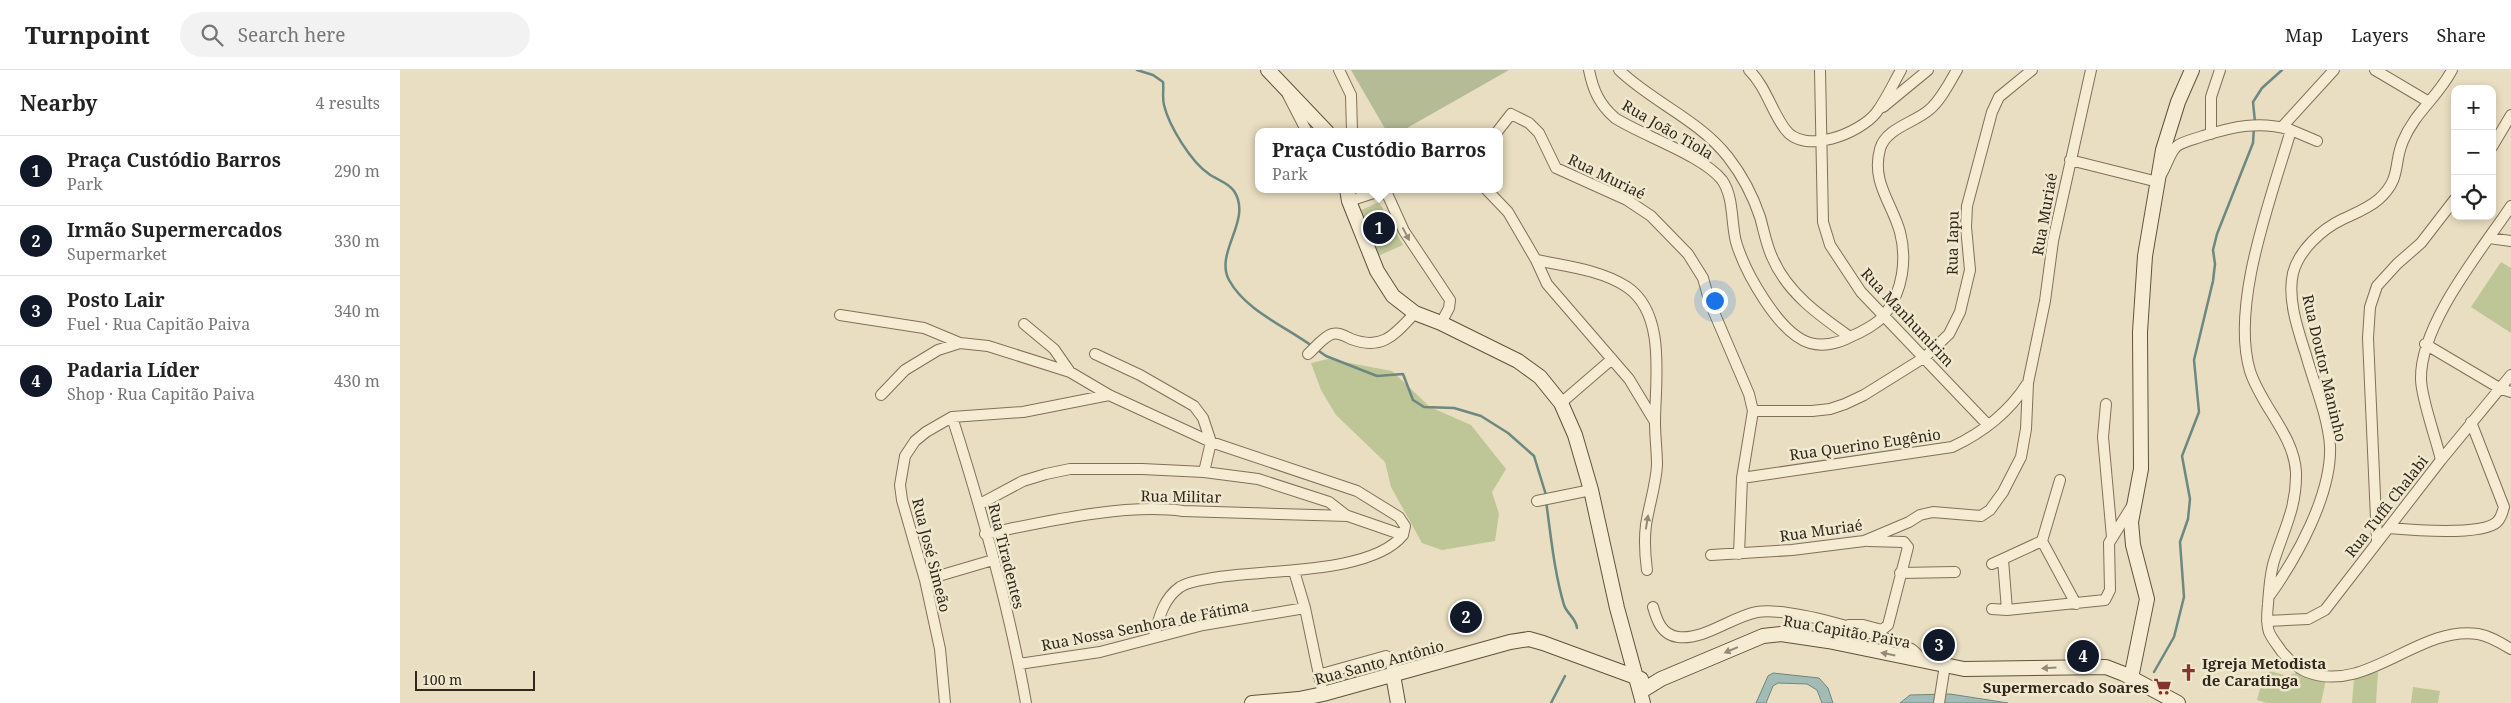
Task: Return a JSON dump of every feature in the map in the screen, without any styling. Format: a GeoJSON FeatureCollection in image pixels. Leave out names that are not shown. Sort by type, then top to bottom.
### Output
{"type":"FeatureCollection","features":[{"type":"Feature","properties":{"kind":"street"},"geometry":{"type":"LineString","coordinates":[[1268,70],[1323,128]]}},
{"type":"Feature","properties":{"kind":"street"},"geometry":{"type":"LineString","coordinates":[[1339,70],[1351,95],[1352,128]]}},
{"type":"Feature","properties":{"kind":"street","name":"Rua João Tiola"},"geometry":{"type":"LineString","coordinates":[[1589,70],[1593,90],[1603,108],[1615,118],[1696,161],[1723,182],[1728,193],[1736,242],[1754,282],[1783,323],[1796,336],[1810,343],[1824,345],[1850,337],[1884,316]]}},
{"type":"Feature","properties":{"kind":"street"},"geometry":{"type":"LineString","coordinates":[[1619,70],[1715,142],[1750,193],[1760,216],[1767,246],[1779,270],[1814,311],[1850,337]]}},
{"type":"Feature","properties":{"kind":"street"},"geometry":{"type":"LineString","coordinates":[[1749,70],[1762,87],[1785,130],[1806,140],[1820,142],[1852,132],[1866,123],[1928,70]]}},
{"type":"Feature","properties":{"kind":"street","name":"Rua Manhumirim"},"geometry":{"type":"LineString","coordinates":[[1820,70],[1823,222],[1830,245],[1861,292],[1926,357],[1988,425]]}},
{"type":"Feature","properties":{"kind":"street"},"geometry":{"type":"LineString","coordinates":[[1877,112],[1902,70]]}},
{"type":"Feature","properties":{"kind":"street"},"geometry":{"type":"LineString","coordinates":[[1884,316],[1900,285],[1903,270],[1903,251],[1900,230],[1882,192],[1878,167],[1880,148],[1888,136],[1930,110],[1957,70]]}},
{"type":"Feature","properties":{"kind":"street","name":"Rua Iapu"},"geometry":{"type":"LineString","coordinates":[[1754,411],[1830,409],[1864,396],[1926,357],[1949,334],[1960,312],[1970,270],[1966,227],[1967,206],[1992,112],[1999,97],[2032,70]]}},
{"type":"Feature","properties":{"kind":"street","name":"Rua Muriaé"},"geometry":{"type":"LineString","coordinates":[[1500,128],[1508,116],[1514,114],[1539,133],[1556,168],[1627,200],[1651,216],[1688,254],[1703,278],[1725,342],[1749,394],[1754,411],[1742,478],[1739,554],[1792,550],[1864,541],[1909,522],[1920,515],[1933,512],[1980,516],[1990,510],[2003,492],[2021,457],[2026,429],[2028,384],[2045,301],[2053,241],[2091,70]]}},
{"type":"Feature","properties":{"kind":"street"},"geometry":{"type":"LineString","coordinates":[[2131,678],[2147,599],[2133,545],[2131,522],[2141,468],[2140,332],[2144,265],[2158,180],[2170,124],[2192,70]]}},
{"type":"Feature","properties":{"kind":"street"},"geometry":{"type":"LineString","coordinates":[[2210,134],[2211,97],[2220,70]]}},
{"type":"Feature","properties":{"kind":"street"},"geometry":{"type":"LineString","coordinates":[[2269,595],[2273,563],[2290,521],[2295,500],[2296,471],[2289,444],[2257,390],[2244,339],[2250,279],[2286,128],[2334,70]]}},
{"type":"Feature","properties":{"kind":"street"},"geometry":{"type":"LineString","coordinates":[[2375,70],[2430,102]]}},
{"type":"Feature","properties":{"kind":"street","name":"Rua Doutor Maninho"},"geometry":{"type":"LineString","coordinates":[[2452,70],[2438,94],[2409,128],[2402,142],[2398,170],[2387,190],[2362,211],[2341,220],[2318,236],[2305,250],[2293,272],[2292,296],[2295,315],[2323,411],[2330,446],[2326,480],[2319,508],[2269,595],[2267,621],[2274,640],[2289,660],[2305,672],[2319,676],[2355,673],[2439,637],[2461,634],[2487,636],[2511,649]]}},
{"type":"Feature","properties":{"kind":"street"},"geometry":{"type":"LineString","coordinates":[[1282,85],[1305,128]]}},
{"type":"Feature","properties":{"kind":"street"},"geometry":{"type":"LineString","coordinates":[[2496,140],[2511,115]]}},
{"type":"Feature","properties":{"kind":"street"},"geometry":{"type":"LineString","coordinates":[[2158,180],[2178,145],[2245,125],[2286,128],[2317,141]]}},
{"type":"Feature","properties":{"kind":"street"},"geometry":{"type":"LineString","coordinates":[[2070,160],[2158,180]]}},
{"type":"Feature","properties":{"kind":"street"},"geometry":{"type":"LineString","coordinates":[[1361,193],[1348,195],[1384,284],[1393,296],[1415,313],[1441,323],[1518,361],[1540,376],[1561,403],[1572,428],[1590,490],[1640,691]]}},
{"type":"Feature","properties":{"kind":"street"},"geometry":{"type":"LineString","coordinates":[[1388,193],[1404,231],[1450,300],[1449,308],[1441,323]]}},
{"type":"Feature","properties":{"kind":"street"},"geometry":{"type":"LineString","coordinates":[[1490,193],[1508,212],[1548,284],[1629,378],[1655,422]]}},
{"type":"Feature","properties":{"kind":"street"},"geometry":{"type":"LineString","coordinates":[[2377,541],[2368,338],[2370,307],[2377,286],[2397,264],[2421,243],[2451,204]]}},
{"type":"Feature","properties":{"kind":"street"},"geometry":{"type":"LineString","coordinates":[[2441,460],[2421,381],[2425,344],[2439,316],[2511,206]]}},
{"type":"Feature","properties":{"kind":"street"},"geometry":{"type":"LineString","coordinates":[[2489,238],[2511,241]]}},
{"type":"Feature","properties":{"kind":"street"},"geometry":{"type":"LineString","coordinates":[[1536,260],[1603,276],[1627,287],[1639,298],[1655,337],[1657,360],[1655,422],[1657,466],[1646,526],[1647,570]]}},
{"type":"Feature","properties":{"kind":"street"},"geometry":{"type":"LineString","coordinates":[[1310,352],[1328,337],[1341,334],[1373,344],[1394,335],[1415,313]]}},
{"type":"Feature","properties":{"kind":"street"},"geometry":{"type":"LineString","coordinates":[[840,315],[924,328],[960,343],[988,346],[1070,372],[1110,395],[1210,442],[1357,491],[1400,517],[1405,526],[1402,535],[1390,547],[1326,567],[1235,574],[1191,582],[1180,587],[1165,603],[1159,616],[1154,636]]}},
{"type":"Feature","properties":{"kind":"street"},"geometry":{"type":"LineString","coordinates":[[1024,324],[1054,349],[1070,372]]}},
{"type":"Feature","properties":{"kind":"street"},"geometry":{"type":"LineString","coordinates":[[881,395],[905,370],[938,350],[960,343]]}},
{"type":"Feature","properties":{"kind":"street"},"geometry":{"type":"LineString","coordinates":[[2425,344],[2506,391]]}},
{"type":"Feature","properties":{"kind":"street"},"geometry":{"type":"LineString","coordinates":[[1095,354],[1140,375],[1194,406],[1203,418],[1210,442],[1204,472]]}},
{"type":"Feature","properties":{"kind":"street"},"geometry":{"type":"LineString","coordinates":[[1561,403],[1612,359]]}},
{"type":"Feature","properties":{"kind":"street","name":"Rua Tuffi Chalabi"},"geometry":{"type":"LineString","coordinates":[[2267,621],[2308,619],[2317,616],[2325,610],[2471,422],[2506,391],[2511,375]]}},
{"type":"Feature","properties":{"kind":"street","name":"Rua Querino Eugênio"},"geometry":{"type":"LineString","coordinates":[[1742,478],[1813,466],[1934,451],[1952,447],[1971,438],[2015,403],[2028,384]]}},
{"type":"Feature","properties":{"kind":"street","name":"Rua José Simeão"},"geometry":{"type":"LineString","coordinates":[[945,703],[940,649],[925,580],[902,500],[902,468],[905,456],[915,441],[926,432],[952,418],[1023,412],[1110,395]]}},
{"type":"Feature","properties":{"kind":"street"},"geometry":{"type":"LineString","coordinates":[[2106,404],[2103,437],[2112,537]]}},
{"type":"Feature","properties":{"kind":"street","name":"Rua Tiradentes"},"geometry":{"type":"LineString","coordinates":[[952,418],[980,504],[985,534],[1019,664],[1026,703]]}},
{"type":"Feature","properties":{"kind":"street"},"geometry":{"type":"LineString","coordinates":[[2389,528],[2460,530],[2487,527],[2497,523],[2502,516],[2502,501],[2471,422]]}},
{"type":"Feature","properties":{"kind":"street"},"geometry":{"type":"LineString","coordinates":[[980,504],[1023,481],[1070,469],[1142,469],[1204,472],[1258,479],[1295,490],[1329,502],[1348,516],[1402,535]]}},
{"type":"Feature","properties":{"kind":"street"},"geometry":{"type":"LineString","coordinates":[[2060,480],[2042,541],[2076,604]]}},
{"type":"Feature","properties":{"kind":"street"},"geometry":{"type":"LineString","coordinates":[[1540,500],[1563,497],[1590,490]]}},
{"type":"Feature","properties":{"kind":"street"},"geometry":{"type":"LineString","coordinates":[[1992,609],[2007,610],[2105,600],[2110,590],[2108,552],[2112,537],[2133,505]]}},
{"type":"Feature","properties":{"kind":"street","name":"Rua Militar"},"geometry":{"type":"LineString","coordinates":[[985,534],[1042,522],[1160,508],[1183,511],[1348,516]]}},
{"type":"Feature","properties":{"kind":"street"},"geometry":{"type":"LineString","coordinates":[[1838,625],[1863,624],[1884,629],[1893,610],[1900,572],[1908,547],[1906,543],[1864,541]]}},
{"type":"Feature","properties":{"kind":"street"},"geometry":{"type":"LineString","coordinates":[[1992,564],[2042,541]]}},
{"type":"Feature","properties":{"kind":"street"},"geometry":{"type":"LineString","coordinates":[[1711,555],[1739,554]]}},
{"type":"Feature","properties":{"kind":"street"},"geometry":{"type":"LineString","coordinates":[[925,580],[992,560]]}},
{"type":"Feature","properties":{"kind":"street"},"geometry":{"type":"LineString","coordinates":[[2003,560],[2007,610]]}},
{"type":"Feature","properties":{"kind":"street"},"geometry":{"type":"LineString","coordinates":[[1294,570],[1306,608],[1323,694]]}},
{"type":"Feature","properties":{"kind":"street"},"geometry":{"type":"LineString","coordinates":[[1900,572],[1955,572]]}},
{"type":"Feature","properties":{"kind":"street"},"geometry":{"type":"LineString","coordinates":[[1653,607],[1657,622],[1664,630],[1681,637],[1699,634],[1735,620],[1767,611],[1838,625],[1910,648],[1922,660]]}},
{"type":"Feature","properties":{"kind":"street","name":"Rua Nossa Senhora de Fátima"},"geometry":{"type":"LineString","coordinates":[[1019,664],[1100,652],[1154,636],[1203,625],[1306,608]]}},
{"type":"Feature","properties":{"kind":"street","name":"Rua Capitão Paiva"},"geometry":{"type":"LineString","coordinates":[[1640,691],[1661,679],[1763,636],[1772,634],[1828,642],[1964,669],[2003,670],[2077,666],[2106,667],[2178,703]]}},
{"type":"Feature","properties":{"kind":"street","name":"Rua Santo Antônio"},"geometry":{"type":"LineString","coordinates":[[1252,703],[1295,701],[1510,642],[1528,640],[1543,643],[1640,691]]}},
{"type":"Feature","properties":{"kind":"street"},"geometry":{"type":"LineString","coordinates":[[1318,675],[1386,656],[1390,658],[1398,703]]}},
{"type":"Feature","properties":{"kind":"street"},"geometry":{"type":"LineString","coordinates":[[1940,698],[1945,665]]}},
{"type":"Feature","properties":{"kind":"green space"},"geometry":{"type":"Polygon","coordinates":[[[1351,70],[1509,70],[1407,128],[1385,128],[1351,70]]]}},
{"type":"Feature","properties":{"kind":"green space"},"geometry":{"type":"Polygon","coordinates":[[[1383,193],[1386,199],[1379,202],[1375,195],[1383,193]]]}},
{"type":"Feature","properties":{"kind":"green space"},"geometry":{"type":"Polygon","coordinates":[[[1379,202],[1403,245],[1378,256],[1357,212],[1379,202]]]}},
{"type":"Feature","properties":{"kind":"green space"},"geometry":{"type":"Polygon","coordinates":[[[2501,262],[2511,268],[2511,333],[2471,307],[2501,262]]]}},
{"type":"Feature","properties":{"kind":"green space"},"geometry":{"type":"Polygon","coordinates":[[[1328,359],[1392,371],[1430,407],[1471,425],[1506,469],[1492,492],[1499,514],[1495,541],[1442,550],[1422,543],[1391,487],[1385,462],[1336,415],[1321,390],[1311,363],[1328,359]]]}},
{"type":"Feature","properties":{"kind":"green space"},"geometry":{"type":"Polygon","coordinates":[[[1381,659],[1386,673],[1336,688],[1332,673],[1381,659]]]}},
{"type":"Feature","properties":{"kind":"green space"},"geometry":{"type":"Polygon","coordinates":[[[2270,671],[2287,676],[2299,672],[2326,679],[2321,703],[2267,703],[2257,700],[2262,682],[2270,671]]]}},
{"type":"Feature","properties":{"kind":"green space"},"geometry":{"type":"Polygon","coordinates":[[[2378,672],[2376,703],[2352,703],[2354,678],[2378,672]]]}},
{"type":"Feature","properties":{"kind":"green space"},"geometry":{"type":"Polygon","coordinates":[[[2413,687],[2440,691],[2438,703],[2411,703],[2413,687]]]}},
{"type":"Feature","properties":{"kind":"water"},"geometry":{"type":"Polygon","coordinates":[[[1773,673],[1819,678],[1828,688],[1833,703],[1822,703],[1817,690],[1807,684],[1778,683],[1773,686],[1766,703],[1756,703],[1768,676],[1773,673]]]}},
{"type":"Feature","properties":{"kind":"water"},"geometry":{"type":"Polygon","coordinates":[[[1950,694],[2008,703],[1900,703],[1910,695],[1950,694]]]}},
{"type":"Feature","properties":{"kind":"waterway"},"geometry":{"type":"LineString","coordinates":[[1137,70],[1153,75],[1163,82],[1164,105],[1182,143],[1202,168],[1229,185],[1239,202],[1237,225],[1226,258],[1229,280],[1245,301],[1312,346]]}},
{"type":"Feature","properties":{"kind":"waterway"},"geometry":{"type":"LineString","coordinates":[[2255,122],[2253,102],[2262,88],[2282,70]]}},
{"type":"Feature","properties":{"kind":"waterway"},"geometry":{"type":"LineString","coordinates":[[2154,672],[2174,637],[2184,597],[2180,542],[2188,519],[2190,499],[2182,456],[2199,412],[2194,360],[2213,281],[2215,264],[2213,250],[2217,234],[2253,143],[2254,127]]}},
{"type":"Feature","properties":{"kind":"waterway"},"geometry":{"type":"LineString","coordinates":[[1316,349],[1326,356],[1377,376],[1403,374],[1413,400],[1424,407],[1454,408],[1481,416],[1508,433],[1534,456],[1546,495]]}},
{"type":"Feature","properties":{"kind":"waterway"},"geometry":{"type":"LineString","coordinates":[[1546,501],[1553,553],[1564,605],[1575,621],[1577,628]]}},
{"type":"Feature","properties":{"kind":"waterway"},"geometry":{"type":"LineString","coordinates":[[1551,703],[1565,676]]}},
{"type":"Feature","properties":{"kind":"place","name":"Praça Custódio Barros"},"geometry":{"type":"Point","coordinates":[1379,228]}},
{"type":"Feature","properties":{"kind":"place","name":"Irmão Supermercados"},"geometry":{"type":"Point","coordinates":[1466,617]}},
{"type":"Feature","properties":{"kind":"place","name":"Posto Lair"},"geometry":{"type":"Point","coordinates":[1939,645]}},
{"type":"Feature","properties":{"kind":"place","name":"Padaria Líder"},"geometry":{"type":"Point","coordinates":[2083,656]}},
{"type":"Feature","properties":{"kind":"place","name":"Igreja Metodista de Caratinga"},"geometry":{"type":"Point","coordinates":[2188,672]}},
{"type":"Feature","properties":{"kind":"place","name":"Supermercado Soares"},"geometry":{"type":"Point","coordinates":[2163,687]}}]}
